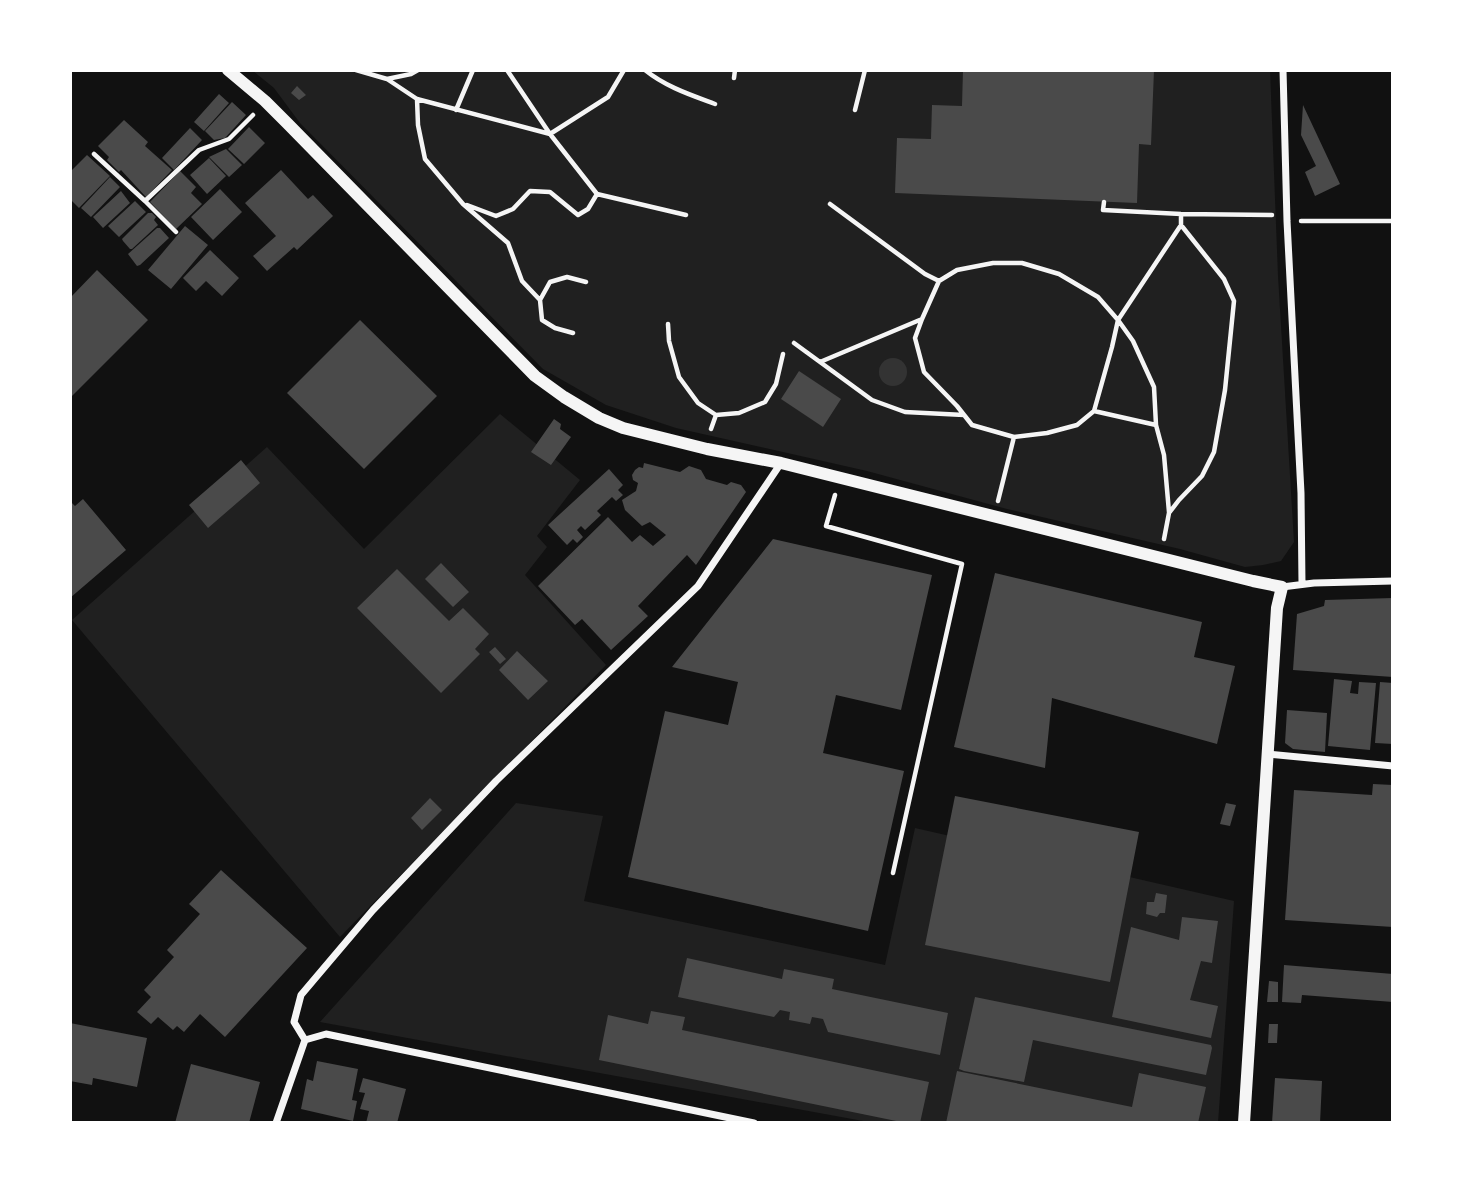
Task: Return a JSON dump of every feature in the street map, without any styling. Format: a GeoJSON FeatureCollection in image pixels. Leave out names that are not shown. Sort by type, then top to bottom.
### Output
{"type":"FeatureCollection","features":[{"type":"Feature","properties":{"kind":"street"},"geometry":{"type":"LineString","coordinates":[[228,70],[265,101],[535,376],[599,418],[624,428],[707,449],[840,477],[1282,587],[1393,581]]}},
{"type":"Feature","properties":{"kind":"street"},"geometry":{"type":"LineString","coordinates":[[1283,70],[1287,221],[1301,493],[1302,584]]}},
{"type":"Feature","properties":{"kind":"street"},"geometry":{"type":"LineString","coordinates":[[305,1040],[294,1022],[302,995],[373,911],[496,781],[698,586],[781,463]]}},
{"type":"Feature","properties":{"kind":"street"},"geometry":{"type":"LineString","coordinates":[[1244,1123],[1277,608],[1282,587]]}},
{"type":"Feature","properties":{"kind":"street"},"geometry":{"type":"LineString","coordinates":[[1268,754],[1393,766]]}},
{"type":"Feature","properties":{"kind":"street"},"geometry":{"type":"LineString","coordinates":[[305,1040],[326,1034],[754,1123]]}},
{"type":"Feature","properties":{"kind":"street"},"geometry":{"type":"LineString","coordinates":[[276,1123],[305,1040]]}},
{"type":"Feature","properties":{"kind":"path"},"geometry":{"type":"LineString","coordinates":[[356,70],[387,79],[417,99],[550,134],[608,97],[624,70]]}},
{"type":"Feature","properties":{"kind":"path"},"geometry":{"type":"LineString","coordinates":[[387,79],[418,70]]}},
{"type":"Feature","properties":{"kind":"path"},"geometry":{"type":"LineString","coordinates":[[456,110],[473,70]]}},
{"type":"Feature","properties":{"kind":"path"},"geometry":{"type":"LineString","coordinates":[[507,70],[550,134],[597,194],[686,215]]}},
{"type":"Feature","properties":{"kind":"path"},"geometry":{"type":"LineString","coordinates":[[645,70],[656,79],[715,104]]}},
{"type":"Feature","properties":{"kind":"path"},"geometry":{"type":"LineString","coordinates":[[734,78],[735,70]]}},
{"type":"Feature","properties":{"kind":"path"},"geometry":{"type":"LineString","coordinates":[[855,110],[865,70]]}},
{"type":"Feature","properties":{"kind":"path"},"geometry":{"type":"LineString","coordinates":[[417,99],[418,125],[425,159],[463,204],[508,243],[522,281],[540,300]]}},
{"type":"Feature","properties":{"kind":"path"},"geometry":{"type":"LineString","coordinates":[[145,201],[199,150],[229,139],[265,101]]}},
{"type":"Feature","properties":{"kind":"path"},"geometry":{"type":"LineString","coordinates":[[94,154],[176,232]]}},
{"type":"Feature","properties":{"kind":"path"},"geometry":{"type":"LineString","coordinates":[[463,204],[496,216],[513,209],[530,191],[550,192],[578,215],[588,209],[597,194]]}},
{"type":"Feature","properties":{"kind":"path"},"geometry":{"type":"LineString","coordinates":[[1104,202],[1103,210],[1272,215]]}},
{"type":"Feature","properties":{"kind":"path"},"geometry":{"type":"LineString","coordinates":[[830,204],[925,274],[939,281]]}},
{"type":"Feature","properties":{"kind":"path"},"geometry":{"type":"LineString","coordinates":[[1161,557],[1170,513],[1164,455],[1156,425],[1153,387],[1133,341],[1118,320],[1098,297],[1059,274],[1022,263],[992,263],[957,270],[939,281],[915,338],[924,372],[972,425],[1014,437],[1047,433],[1077,425],[1094,411],[1118,320],[1181,225],[1181,214]]}},
{"type":"Feature","properties":{"kind":"path"},"geometry":{"type":"LineString","coordinates":[[1287,221],[1393,221]]}},
{"type":"Feature","properties":{"kind":"path"},"geometry":{"type":"LineString","coordinates":[[1170,513],[1202,476],[1214,452],[1225,390],[1234,301],[1223,279],[1181,225]]}},
{"type":"Feature","properties":{"kind":"path"},"geometry":{"type":"LineString","coordinates":[[573,333],[555,328],[542,320],[540,300],[550,282],[567,277],[586,282]]}},
{"type":"Feature","properties":{"kind":"path"},"geometry":{"type":"LineString","coordinates":[[820,362],[922,319]]}},
{"type":"Feature","properties":{"kind":"path"},"geometry":{"type":"LineString","coordinates":[[668,324],[679,377],[698,403],[716,415],[739,413],[765,402],[776,384],[783,354]]}},
{"type":"Feature","properties":{"kind":"path"},"geometry":{"type":"LineString","coordinates":[[794,343],[872,400],[905,412],[964,415]]}},
{"type":"Feature","properties":{"kind":"path"},"geometry":{"type":"LineString","coordinates":[[1094,411],[1156,425]]}},
{"type":"Feature","properties":{"kind":"path"},"geometry":{"type":"LineString","coordinates":[[711,429],[716,415]]}},
{"type":"Feature","properties":{"kind":"path"},"geometry":{"type":"LineString","coordinates":[[994,516],[1014,437]]}},
{"type":"Feature","properties":{"kind":"path"},"geometry":{"type":"LineString","coordinates":[[840,477],[826,526],[962,564],[892,873]]}},
{"type":"Feature","properties":{"kind":"shaded area"},"geometry":{"type":"Polygon","coordinates":[[[252,70],[1270,70],[1278,276],[1294,542],[1281,561],[1245,567],[1007,509],[867,471],[676,428],[606,405],[543,369],[300,123],[274,88],[252,70]]]}},
{"type":"Feature","properties":{"kind":"shaded area"},"geometry":{"type":"Polygon","coordinates":[[[893,358],[903,362],[907,372],[903,382],[893,386],[883,382],[879,372],[883,362],[893,358]]]}},
{"type":"Feature","properties":{"kind":"shaded area"},"geometry":{"type":"Polygon","coordinates":[[[500,414],[580,480],[537,536],[547,547],[525,575],[606,665],[340,937],[72,620],[267,447],[364,549],[500,414]]]}},
{"type":"Feature","properties":{"kind":"shaded area"},"geometry":{"type":"Polygon","coordinates":[[[516,803],[603,816],[584,901],[885,965],[915,828],[1234,901],[1218,1123],[874,1123],[320,1022],[516,803]]]}},
{"type":"Feature","properties":{"kind":"building"},"geometry":{"type":"Polygon","coordinates":[[[963,70],[1154,70],[1151,145],[1139,144],[1137,203],[895,193],[897,138],[931,139],[932,105],[962,106],[963,70]]]}},
{"type":"Feature","properties":{"kind":"building"},"geometry":{"type":"Polygon","coordinates":[[[297,86],[306,95],[299,100],[291,93],[297,86]]]}},
{"type":"Feature","properties":{"kind":"building"},"geometry":{"type":"Polygon","coordinates":[[[219,94],[229,103],[204,131],[194,122],[219,94]]]}},
{"type":"Feature","properties":{"kind":"building"},"geometry":{"type":"Polygon","coordinates":[[[232,102],[246,115],[225,138],[214,140],[205,131],[232,102]]]}},
{"type":"Feature","properties":{"kind":"building"},"geometry":{"type":"Polygon","coordinates":[[[1303,105],[1340,184],[1315,196],[1305,172],[1316,166],[1301,135],[1303,105]]]}},
{"type":"Feature","properties":{"kind":"building"},"geometry":{"type":"Polygon","coordinates":[[[124,120],[148,142],[145,146],[172,170],[146,197],[121,170],[119,172],[107,160],[109,157],[98,146],[124,120]]]}},
{"type":"Feature","properties":{"kind":"building"},"geometry":{"type":"Polygon","coordinates":[[[249,127],[265,143],[244,164],[228,149],[249,127]]]}},
{"type":"Feature","properties":{"kind":"building"},"geometry":{"type":"Polygon","coordinates":[[[190,128],[202,140],[174,170],[162,158],[190,128]]]}},
{"type":"Feature","properties":{"kind":"building"},"geometry":{"type":"Polygon","coordinates":[[[226,149],[242,165],[229,177],[209,157],[226,149]]]}},
{"type":"Feature","properties":{"kind":"building"},"geometry":{"type":"Polygon","coordinates":[[[87,155],[110,176],[79,208],[70,199],[70,172],[87,155]]]}},
{"type":"Feature","properties":{"kind":"building"},"geometry":{"type":"Polygon","coordinates":[[[209,158],[226,176],[207,194],[190,175],[209,158]]]}},
{"type":"Feature","properties":{"kind":"building"},"geometry":{"type":"Polygon","coordinates":[[[281,170],[308,199],[313,195],[333,216],[297,250],[294,247],[267,271],[253,256],[276,236],[245,203],[281,170]]]}},
{"type":"Feature","properties":{"kind":"building"},"geometry":{"type":"Polygon","coordinates":[[[180,171],[196,187],[191,193],[202,204],[176,229],[150,202],[180,171]]]}},
{"type":"Feature","properties":{"kind":"building"},"geometry":{"type":"Polygon","coordinates":[[[110,177],[120,187],[91,217],[81,208],[110,177]]]}},
{"type":"Feature","properties":{"kind":"building"},"geometry":{"type":"Polygon","coordinates":[[[220,189],[242,212],[213,240],[191,217],[220,189]]]}},
{"type":"Feature","properties":{"kind":"building"},"geometry":{"type":"Polygon","coordinates":[[[121,191],[130,203],[103,228],[93,217],[121,191]]]}},
{"type":"Feature","properties":{"kind":"building"},"geometry":{"type":"Polygon","coordinates":[[[135,201],[146,212],[119,237],[108,226],[135,201]]]}},
{"type":"Feature","properties":{"kind":"building"},"geometry":{"type":"Polygon","coordinates":[[[148,213],[156,217],[154,220],[158,225],[130,249],[122,239],[148,213]]]}},
{"type":"Feature","properties":{"kind":"building"},"geometry":{"type":"Polygon","coordinates":[[[185,226],[208,245],[171,289],[148,270],[185,226]]]}},
{"type":"Feature","properties":{"kind":"building"},"geometry":{"type":"Polygon","coordinates":[[[157,228],[169,238],[137,266],[128,254],[157,228]]]}},
{"type":"Feature","properties":{"kind":"building"},"geometry":{"type":"Polygon","coordinates":[[[210,250],[239,278],[222,296],[206,281],[196,291],[183,278],[210,250]]]}},
{"type":"Feature","properties":{"kind":"building"},"geometry":{"type":"Polygon","coordinates":[[[97,270],[148,320],[70,398],[70,298],[97,270]]]}},
{"type":"Feature","properties":{"kind":"building"},"geometry":{"type":"Polygon","coordinates":[[[360,320],[437,396],[364,469],[287,393],[360,320]]]}},
{"type":"Feature","properties":{"kind":"building"},"geometry":{"type":"Polygon","coordinates":[[[799,371],[841,399],[823,427],[781,399],[799,371]]]}},
{"type":"Feature","properties":{"kind":"building"},"geometry":{"type":"Polygon","coordinates":[[[554,419],[561,424],[560,429],[571,437],[551,465],[531,452],[554,419]]]}},
{"type":"Feature","properties":{"kind":"building"},"geometry":{"type":"Polygon","coordinates":[[[241,460],[260,483],[208,528],[189,505],[241,460]]]}},
{"type":"Feature","properties":{"kind":"building"},"geometry":{"type":"Polygon","coordinates":[[[644,463],[680,472],[689,466],[701,470],[706,479],[727,485],[731,482],[741,485],[746,492],[696,565],[687,555],[638,606],[648,616],[611,650],[582,619],[575,625],[538,586],[608,517],[632,542],[640,535],[653,546],[666,535],[650,522],[642,526],[625,510],[622,500],[636,491],[638,483],[633,480],[632,475],[639,467],[643,468],[644,463]]]}},
{"type":"Feature","properties":{"kind":"building"},"geometry":{"type":"Polygon","coordinates":[[[609,469],[623,485],[618,490],[623,495],[616,501],[612,497],[597,511],[601,515],[585,530],[581,526],[577,530],[583,537],[577,543],[573,539],[567,545],[548,525],[609,469]]]}},
{"type":"Feature","properties":{"kind":"building"},"geometry":{"type":"Polygon","coordinates":[[[83,499],[126,550],[70,598],[70,501],[75,506],[83,499]]]}},
{"type":"Feature","properties":{"kind":"building"},"geometry":{"type":"Polygon","coordinates":[[[773,539],[932,575],[901,710],[836,695],[823,753],[904,771],[868,931],[628,877],[665,711],[728,725],[738,682],[672,667],[773,539]]]}},
{"type":"Feature","properties":{"kind":"building"},"geometry":{"type":"Polygon","coordinates":[[[441,563],[469,592],[453,607],[425,579],[441,563]]]}},
{"type":"Feature","properties":{"kind":"building"},"geometry":{"type":"Polygon","coordinates":[[[397,569],[449,621],[463,608],[489,634],[475,649],[480,654],[441,693],[357,608],[397,569]]]}},
{"type":"Feature","properties":{"kind":"building"},"geometry":{"type":"Polygon","coordinates":[[[995,573],[1202,622],[1194,657],[1235,666],[1217,744],[1052,698],[1045,768],[954,747],[995,573]]]}},
{"type":"Feature","properties":{"kind":"building"},"geometry":{"type":"Polygon","coordinates":[[[1393,598],[1393,677],[1293,670],[1297,614],[1324,606],[1325,600],[1393,598]]]}},
{"type":"Feature","properties":{"kind":"building"},"geometry":{"type":"Polygon","coordinates":[[[495,647],[506,659],[500,664],[489,652],[495,647]]]}},
{"type":"Feature","properties":{"kind":"building"},"geometry":{"type":"Polygon","coordinates":[[[517,651],[548,681],[528,700],[499,670],[517,651]]]}},
{"type":"Feature","properties":{"kind":"building"},"geometry":{"type":"Polygon","coordinates":[[[1334,679],[1352,681],[1350,693],[1358,694],[1359,682],[1376,683],[1370,750],[1328,746],[1334,679]]]}},
{"type":"Feature","properties":{"kind":"building"},"geometry":{"type":"Polygon","coordinates":[[[1380,682],[1393,683],[1393,744],[1375,743],[1380,682]]]}},
{"type":"Feature","properties":{"kind":"building"},"geometry":{"type":"Polygon","coordinates":[[[1287,710],[1327,713],[1325,752],[1293,749],[1285,743],[1287,710]]]}},
{"type":"Feature","properties":{"kind":"building"},"geometry":{"type":"Polygon","coordinates":[[[1373,784],[1393,785],[1393,927],[1285,920],[1294,790],[1372,795],[1373,784]]]}},
{"type":"Feature","properties":{"kind":"building"},"geometry":{"type":"Polygon","coordinates":[[[955,796],[1139,832],[1110,982],[925,945],[955,796]]]}},
{"type":"Feature","properties":{"kind":"building"},"geometry":{"type":"Polygon","coordinates":[[[430,798],[442,810],[422,830],[411,818],[430,798]]]}},
{"type":"Feature","properties":{"kind":"building"},"geometry":{"type":"Polygon","coordinates":[[[1226,803],[1236,805],[1230,826],[1220,824],[1226,803]]]}},
{"type":"Feature","properties":{"kind":"building"},"geometry":{"type":"Polygon","coordinates":[[[221,870],[307,948],[225,1037],[200,1014],[184,1032],[177,1026],[173,1030],[158,1017],[151,1024],[137,1012],[151,997],[144,990],[174,957],[167,950],[200,914],[189,904],[221,870]]]}},
{"type":"Feature","properties":{"kind":"building"},"geometry":{"type":"Polygon","coordinates":[[[1156,893],[1167,895],[1165,913],[1160,913],[1157,917],[1146,914],[1147,902],[1154,902],[1156,893]]]}},
{"type":"Feature","properties":{"kind":"building"},"geometry":{"type":"Polygon","coordinates":[[[1182,917],[1218,921],[1212,963],[1201,961],[1190,1000],[1218,1006],[1211,1038],[1112,1017],[1131,927],[1179,940],[1182,917]]]}},
{"type":"Feature","properties":{"kind":"building"},"geometry":{"type":"Polygon","coordinates":[[[687,958],[782,979],[784,969],[834,979],[832,989],[948,1013],[940,1055],[828,1032],[823,1019],[812,1017],[810,1024],[789,1020],[790,1012],[780,1010],[774,1017],[678,997],[687,958]]]}},
{"type":"Feature","properties":{"kind":"building"},"geometry":{"type":"Polygon","coordinates":[[[1284,965],[1393,974],[1393,1002],[1302,995],[1301,1003],[1282,1002],[1284,965]]]}},
{"type":"Feature","properties":{"kind":"building"},"geometry":{"type":"Polygon","coordinates":[[[1269,981],[1278,982],[1278,1002],[1267,1002],[1269,981]]]}},
{"type":"Feature","properties":{"kind":"building"},"geometry":{"type":"Polygon","coordinates":[[[975,997],[1211,1045],[1206,1075],[1033,1040],[1024,1082],[964,1071],[959,1069],[975,997]]]}},
{"type":"Feature","properties":{"kind":"building"},"geometry":{"type":"Polygon","coordinates":[[[651,1011],[685,1017],[682,1030],[929,1082],[920,1123],[906,1123],[599,1060],[608,1015],[648,1024],[651,1011]]]}},
{"type":"Feature","properties":{"kind":"building"},"geometry":{"type":"Polygon","coordinates":[[[70,1023],[147,1038],[137,1087],[93,1078],[92,1085],[70,1081],[70,1023]]]}},
{"type":"Feature","properties":{"kind":"building"},"geometry":{"type":"Polygon","coordinates":[[[1269,1024],[1278,1024],[1277,1043],[1268,1043],[1269,1024]]]}},
{"type":"Feature","properties":{"kind":"building"},"geometry":{"type":"Polygon","coordinates":[[[317,1061],[358,1069],[352,1100],[357,1101],[353,1121],[301,1109],[307,1079],[313,1081],[317,1061]]]}},
{"type":"Feature","properties":{"kind":"building"},"geometry":{"type":"Polygon","coordinates":[[[191,1064],[260,1082],[249,1123],[175,1123],[191,1064]]]}},
{"type":"Feature","properties":{"kind":"building"},"geometry":{"type":"Polygon","coordinates":[[[957,1071],[1132,1107],[1139,1073],[1206,1087],[1198,1123],[946,1123],[957,1071]]]}},
{"type":"Feature","properties":{"kind":"building"},"geometry":{"type":"Polygon","coordinates":[[[363,1078],[406,1089],[397,1123],[366,1123],[369,1111],[360,1109],[365,1093],[359,1092],[363,1078]]]}},
{"type":"Feature","properties":{"kind":"building"},"geometry":{"type":"Polygon","coordinates":[[[1275,1078],[1322,1081],[1320,1123],[1272,1123],[1275,1078]]]}}]}
